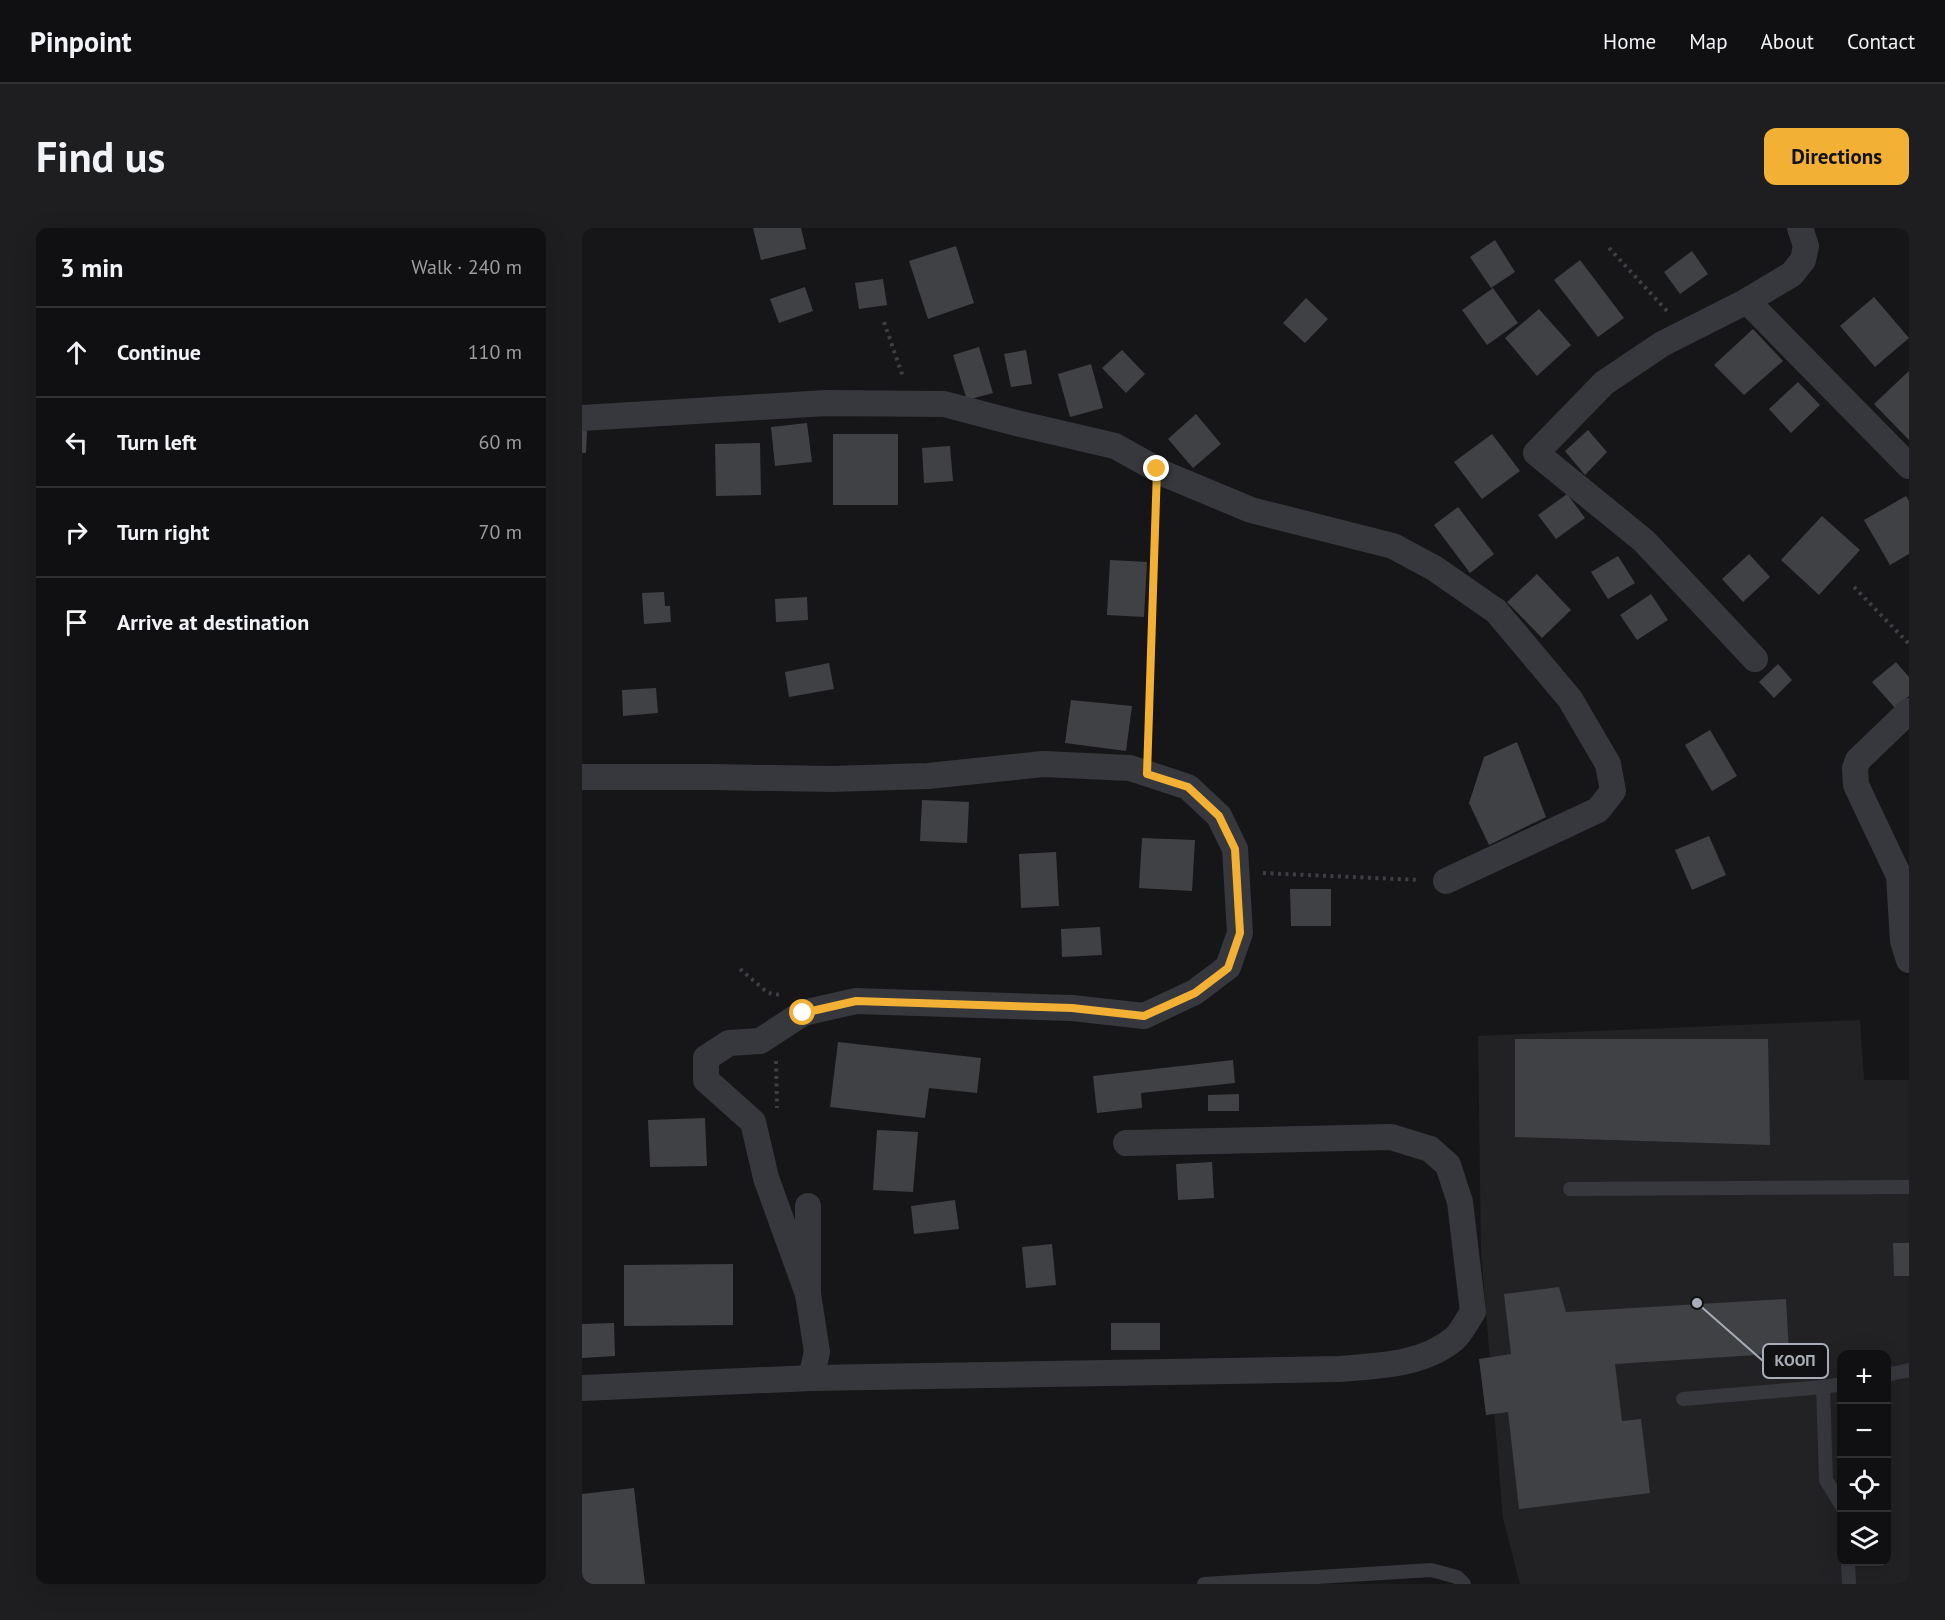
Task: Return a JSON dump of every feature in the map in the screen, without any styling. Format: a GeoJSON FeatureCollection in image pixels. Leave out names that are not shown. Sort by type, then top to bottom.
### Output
{"type":"FeatureCollection","features":[{"type":"Feature","properties":{"kind":"street"},"geometry":{"type":"LineString","coordinates":[[1755,659],[1644,541],[1536,453],[1604,383],[1662,344],[1747,301],[1792,274],[1803,260],[1806,246],[1800,228]]}},
{"type":"Feature","properties":{"kind":"street"},"geometry":{"type":"LineString","coordinates":[[1747,301],[1909,466]]}},
{"type":"Feature","properties":{"kind":"street"},"geometry":{"type":"LineString","coordinates":[[582,418],[826,403],[944,404],[1115,446],[1157,469],[1251,510],[1392,546],[1434,568],[1496,610],[1570,699],[1608,764],[1612,790],[1598,810],[1446,881]]}},
{"type":"Feature","properties":{"kind":"street"},"geometry":{"type":"LineString","coordinates":[[1909,711],[1858,760],[1854,777],[1899,876],[1903,941],[1909,960]]}},
{"type":"Feature","properties":{"kind":"street"},"geometry":{"type":"LineString","coordinates":[[582,777],[842,779],[928,776],[1043,764],[1130,768],[1188,787],[1219,816],[1235,849],[1240,933],[1228,968],[1195,993],[1144,1016],[1072,1008],[856,1001],[803,1013],[760,1041],[729,1043],[706,1058],[706,1080],[753,1122],[766,1178],[808,1294]]}},
{"type":"Feature","properties":{"kind":"street"},"geometry":{"type":"LineString","coordinates":[[582,1388],[811,1378],[1339,1369],[1386,1365],[1428,1356],[1455,1338],[1473,1312],[1460,1202],[1448,1165],[1430,1149],[1391,1137],[1125,1143]]}},
{"type":"Feature","properties":{"kind":"street"},"geometry":{"type":"LineString","coordinates":[[808,1206],[808,1294],[817,1352],[811,1378]]}},
{"type":"Feature","properties":{"kind":"lane"},"geometry":{"type":"LineString","coordinates":[[1570,1189],[1909,1186]]}},
{"type":"Feature","properties":{"kind":"lane"},"geometry":{"type":"LineString","coordinates":[[1891,1374],[1909,1370]]}},
{"type":"Feature","properties":{"kind":"lane"},"geometry":{"type":"LineString","coordinates":[[1683,1399],[1837,1385]]}},
{"type":"Feature","properties":{"kind":"lane"},"geometry":{"type":"LineString","coordinates":[[1823,1387],[1826,1480],[1837,1498]]}},
{"type":"Feature","properties":{"kind":"lane"},"geometry":{"type":"LineString","coordinates":[[1848,1566],[1850,1584]]}},
{"type":"Feature","properties":{"kind":"lane"},"geometry":{"type":"LineString","coordinates":[[1204,1584],[1431,1570],[1457,1577],[1464,1584]]}},
{"type":"Feature","properties":{"kind":"path"},"geometry":{"type":"LineString","coordinates":[[1610,248],[1686,332]]}},
{"type":"Feature","properties":{"kind":"path"},"geometry":{"type":"LineString","coordinates":[[884,322],[912,404]]}},
{"type":"Feature","properties":{"kind":"path"},"geometry":{"type":"LineString","coordinates":[[1147,774],[1157,469]]}},
{"type":"Feature","properties":{"kind":"path"},"geometry":{"type":"LineString","coordinates":[[1854,587],[1909,644]]}},
{"type":"Feature","properties":{"kind":"path"},"geometry":{"type":"LineString","coordinates":[[1238,872],[1446,881]]}},
{"type":"Feature","properties":{"kind":"shaded area"},"geometry":{"type":"Polygon","coordinates":[[[1860,1020],[1864,1080],[1909,1080],[1909,1584],[1520,1584],[1503,1519],[1481,1252],[1478,1036],[1860,1020]]]}},
{"type":"Feature","properties":{"kind":"building"},"geometry":{"type":"Polygon","coordinates":[[[753,228],[801,228],[806,249],[761,260],[753,228]]]}},
{"type":"Feature","properties":{"kind":"building"},"geometry":{"type":"Polygon","coordinates":[[[1495,240],[1515,272],[1491,288],[1470,257],[1495,240]]]}},
{"type":"Feature","properties":{"kind":"building"},"geometry":{"type":"Polygon","coordinates":[[[956,246],[974,303],[928,319],[909,261],[956,246]]]}},
{"type":"Feature","properties":{"kind":"building"},"geometry":{"type":"Polygon","coordinates":[[[1692,251],[1708,274],[1680,294],[1664,272],[1692,251]]]}},
{"type":"Feature","properties":{"kind":"building"},"geometry":{"type":"Polygon","coordinates":[[[1580,260],[1624,318],[1598,337],[1554,280],[1580,260]]]}},
{"type":"Feature","properties":{"kind":"building"},"geometry":{"type":"Polygon","coordinates":[[[883,279],[887,305],[859,309],[855,283],[883,279]]]}},
{"type":"Feature","properties":{"kind":"building"},"geometry":{"type":"Polygon","coordinates":[[[805,287],[813,311],[779,323],[770,299],[805,287]]]}},
{"type":"Feature","properties":{"kind":"building"},"geometry":{"type":"Polygon","coordinates":[[[1493,288],[1518,323],[1487,345],[1462,310],[1493,288]]]}},
{"type":"Feature","properties":{"kind":"building"},"geometry":{"type":"Polygon","coordinates":[[[1874,297],[1909,338],[1875,367],[1840,326],[1874,297]]]}},
{"type":"Feature","properties":{"kind":"building"},"geometry":{"type":"Polygon","coordinates":[[[1306,298],[1328,319],[1305,343],[1283,323],[1306,298]]]}},
{"type":"Feature","properties":{"kind":"building"},"geometry":{"type":"Polygon","coordinates":[[[1539,309],[1571,345],[1537,376],[1505,338],[1539,309]]]}},
{"type":"Feature","properties":{"kind":"building"},"geometry":{"type":"Polygon","coordinates":[[[1753,329],[1783,361],[1744,395],[1714,365],[1753,329]]]}},
{"type":"Feature","properties":{"kind":"building"},"geometry":{"type":"Polygon","coordinates":[[[979,347],[993,393],[967,400],[953,355],[979,347]]]}},
{"type":"Feature","properties":{"kind":"building"},"geometry":{"type":"Polygon","coordinates":[[[1026,350],[1032,384],[1011,387],[1004,354],[1026,350]]]}},
{"type":"Feature","properties":{"kind":"building"},"geometry":{"type":"Polygon","coordinates":[[[1122,350],[1145,374],[1126,393],[1102,368],[1122,350]]]}},
{"type":"Feature","properties":{"kind":"building"},"geometry":{"type":"Polygon","coordinates":[[[1091,364],[1103,408],[1070,417],[1058,374],[1091,364]]]}},
{"type":"Feature","properties":{"kind":"building"},"geometry":{"type":"Polygon","coordinates":[[[1909,371],[1909,440],[1874,404],[1909,371]]]}},
{"type":"Feature","properties":{"kind":"building"},"geometry":{"type":"Polygon","coordinates":[[[1798,382],[1820,405],[1791,433],[1769,409],[1798,382]]]}},
{"type":"Feature","properties":{"kind":"building"},"geometry":{"type":"Polygon","coordinates":[[[1196,414],[1221,444],[1193,468],[1168,439],[1196,414]]]}},
{"type":"Feature","properties":{"kind":"building"},"geometry":{"type":"Polygon","coordinates":[[[807,423],[812,462],[775,466],[771,427],[807,423]]]}},
{"type":"Feature","properties":{"kind":"building"},"geometry":{"type":"Polygon","coordinates":[[[1588,430],[1607,452],[1585,475],[1565,451],[1588,430]]]}},
{"type":"Feature","properties":{"kind":"building"},"geometry":{"type":"Polygon","coordinates":[[[582,431],[587,431],[586,453],[582,453],[582,431]]]}},
{"type":"Feature","properties":{"kind":"building"},"geometry":{"type":"Polygon","coordinates":[[[833,434],[898,434],[898,505],[833,505],[833,434]]]}},
{"type":"Feature","properties":{"kind":"building"},"geometry":{"type":"Polygon","coordinates":[[[1492,434],[1520,471],[1482,499],[1454,462],[1492,434]]]}},
{"type":"Feature","properties":{"kind":"building"},"geometry":{"type":"Polygon","coordinates":[[[760,443],[761,495],[716,496],[715,444],[760,443]]]}},
{"type":"Feature","properties":{"kind":"building"},"geometry":{"type":"Polygon","coordinates":[[[950,446],[953,481],[924,483],[922,448],[950,446]]]}},
{"type":"Feature","properties":{"kind":"building"},"geometry":{"type":"Polygon","coordinates":[[[1567,494],[1585,518],[1556,539],[1538,515],[1567,494]]]}},
{"type":"Feature","properties":{"kind":"building"},"geometry":{"type":"Polygon","coordinates":[[[1906,496],[1909,501],[1909,554],[1890,565],[1864,520],[1906,496]]]}},
{"type":"Feature","properties":{"kind":"building"},"geometry":{"type":"Polygon","coordinates":[[[1458,507],[1494,554],[1470,573],[1434,525],[1458,507]]]}},
{"type":"Feature","properties":{"kind":"building"},"geometry":{"type":"Polygon","coordinates":[[[1822,516],[1860,550],[1819,595],[1781,560],[1822,516]]]}},
{"type":"Feature","properties":{"kind":"building"},"geometry":{"type":"Polygon","coordinates":[[[1749,554],[1770,577],[1743,602],[1722,579],[1749,554]]]}},
{"type":"Feature","properties":{"kind":"building"},"geometry":{"type":"Polygon","coordinates":[[[1618,556],[1635,583],[1608,599],[1591,572],[1618,556]]]}},
{"type":"Feature","properties":{"kind":"building"},"geometry":{"type":"Polygon","coordinates":[[[1110,560],[1147,562],[1144,617],[1107,615],[1110,560]]]}},
{"type":"Feature","properties":{"kind":"building"},"geometry":{"type":"Polygon","coordinates":[[[1537,574],[1571,610],[1542,638],[1507,602],[1537,574]]]}},
{"type":"Feature","properties":{"kind":"building"},"geometry":{"type":"Polygon","coordinates":[[[664,592],[665,606],[670,606],[671,622],[644,624],[642,593],[664,592]]]}},
{"type":"Feature","properties":{"kind":"building"},"geometry":{"type":"Polygon","coordinates":[[[1651,594],[1668,620],[1637,640],[1620,615],[1651,594]]]}},
{"type":"Feature","properties":{"kind":"building"},"geometry":{"type":"Polygon","coordinates":[[[807,597],[808,620],[776,622],[775,599],[807,597]]]}},
{"type":"Feature","properties":{"kind":"building"},"geometry":{"type":"Polygon","coordinates":[[[1896,662],[1909,677],[1909,696],[1895,708],[1872,682],[1896,662]]]}},
{"type":"Feature","properties":{"kind":"building"},"geometry":{"type":"Polygon","coordinates":[[[829,663],[834,689],[789,697],[785,672],[829,663]]]}},
{"type":"Feature","properties":{"kind":"building"},"geometry":{"type":"Polygon","coordinates":[[[1778,664],[1792,680],[1774,698],[1759,682],[1778,664]]]}},
{"type":"Feature","properties":{"kind":"building"},"geometry":{"type":"Polygon","coordinates":[[[656,688],[658,713],[623,716],[622,690],[656,688]]]}},
{"type":"Feature","properties":{"kind":"building"},"geometry":{"type":"Polygon","coordinates":[[[1071,700],[1132,706],[1126,751],[1065,743],[1071,700]]]}},
{"type":"Feature","properties":{"kind":"building"},"geometry":{"type":"Polygon","coordinates":[[[1710,730],[1737,776],[1712,791],[1685,745],[1710,730]]]}},
{"type":"Feature","properties":{"kind":"building"},"geometry":{"type":"Polygon","coordinates":[[[1517,742],[1546,817],[1489,845],[1469,803],[1484,757],[1517,742]]]}},
{"type":"Feature","properties":{"kind":"building"},"geometry":{"type":"Polygon","coordinates":[[[922,800],[969,802],[967,843],[920,841],[922,800]]]}},
{"type":"Feature","properties":{"kind":"building"},"geometry":{"type":"Polygon","coordinates":[[[1709,836],[1726,875],[1692,890],[1675,850],[1709,836]]]}},
{"type":"Feature","properties":{"kind":"building"},"geometry":{"type":"Polygon","coordinates":[[[1142,838],[1195,840],[1192,891],[1139,888],[1142,838]]]}},
{"type":"Feature","properties":{"kind":"building"},"geometry":{"type":"Polygon","coordinates":[[[1056,852],[1059,906],[1021,908],[1019,854],[1056,852]]]}},
{"type":"Feature","properties":{"kind":"building"},"geometry":{"type":"Polygon","coordinates":[[[1290,889],[1331,889],[1331,926],[1291,926],[1290,889]]]}},
{"type":"Feature","properties":{"kind":"building"},"geometry":{"type":"Polygon","coordinates":[[[1100,927],[1102,955],[1062,957],[1061,929],[1100,927]]]}},
{"type":"Feature","properties":{"kind":"building"},"geometry":{"type":"Polygon","coordinates":[[[1515,1039],[1768,1039],[1770,1145],[1515,1137],[1515,1039]]]}},
{"type":"Feature","properties":{"kind":"building"},"geometry":{"type":"Polygon","coordinates":[[[838,1042],[981,1058],[977,1093],[929,1088],[925,1118],[830,1107],[838,1042]]]}},
{"type":"Feature","properties":{"kind":"building"},"geometry":{"type":"Polygon","coordinates":[[[1233,1060],[1235,1083],[1141,1093],[1142,1108],[1097,1113],[1093,1076],[1233,1060]]]}},
{"type":"Feature","properties":{"kind":"building"},"geometry":{"type":"Polygon","coordinates":[[[1239,1094],[1239,1111],[1208,1111],[1208,1095],[1239,1094]]]}},
{"type":"Feature","properties":{"kind":"building"},"geometry":{"type":"Polygon","coordinates":[[[705,1118],[707,1166],[650,1167],[648,1120],[705,1118]]]}},
{"type":"Feature","properties":{"kind":"building"},"geometry":{"type":"Polygon","coordinates":[[[877,1130],[918,1132],[913,1192],[873,1190],[877,1130]]]}},
{"type":"Feature","properties":{"kind":"building"},"geometry":{"type":"Polygon","coordinates":[[[1212,1162],[1214,1198],[1178,1200],[1176,1164],[1212,1162]]]}},
{"type":"Feature","properties":{"kind":"building"},"geometry":{"type":"Polygon","coordinates":[[[955,1200],[959,1229],[914,1234],[911,1206],[955,1200]]]}},
{"type":"Feature","properties":{"kind":"building"},"geometry":{"type":"Polygon","coordinates":[[[1893,1243],[1909,1243],[1909,1276],[1894,1276],[1893,1243]]]}},
{"type":"Feature","properties":{"kind":"building"},"geometry":{"type":"Polygon","coordinates":[[[1052,1244],[1056,1285],[1026,1288],[1022,1247],[1052,1244]]]}},
{"type":"Feature","properties":{"kind":"building"},"geometry":{"type":"Polygon","coordinates":[[[733,1264],[733,1325],[624,1326],[624,1265],[733,1264]]]}},
{"type":"Feature","properties":{"kind":"building"},"geometry":{"type":"Polygon","coordinates":[[[1559,1287],[1566,1312],[1786,1299],[1789,1353],[1615,1364],[1622,1421],[1641,1419],[1650,1493],[1519,1509],[1508,1412],[1486,1415],[1479,1359],[1511,1354],[1504,1294],[1559,1287]]]}},
{"type":"Feature","properties":{"kind":"building"},"geometry":{"type":"Polygon","coordinates":[[[614,1323],[615,1356],[582,1358],[582,1324],[614,1323]]]}},
{"type":"Feature","properties":{"kind":"building"},"geometry":{"type":"Polygon","coordinates":[[[1111,1323],[1160,1323],[1160,1350],[1111,1350],[1111,1323]]]}},
{"type":"Feature","properties":{"kind":"building"},"geometry":{"type":"Polygon","coordinates":[[[634,1488],[645,1584],[582,1584],[582,1494],[634,1488]]]}},
{"type":"Feature","properties":{"kind":"place","name":"КООП"},"geometry":{"type":"Point","coordinates":[1697,1303]}},
{"type":"Feature","properties":{"kind":"route"},"geometry":{"type":"LineString","coordinates":[[803,1013],[856,1001],[1072,1008],[1144,1016],[1195,993],[1228,968],[1240,933],[1235,849],[1219,816],[1188,787],[1147,774],[1157,469]]}}]}
